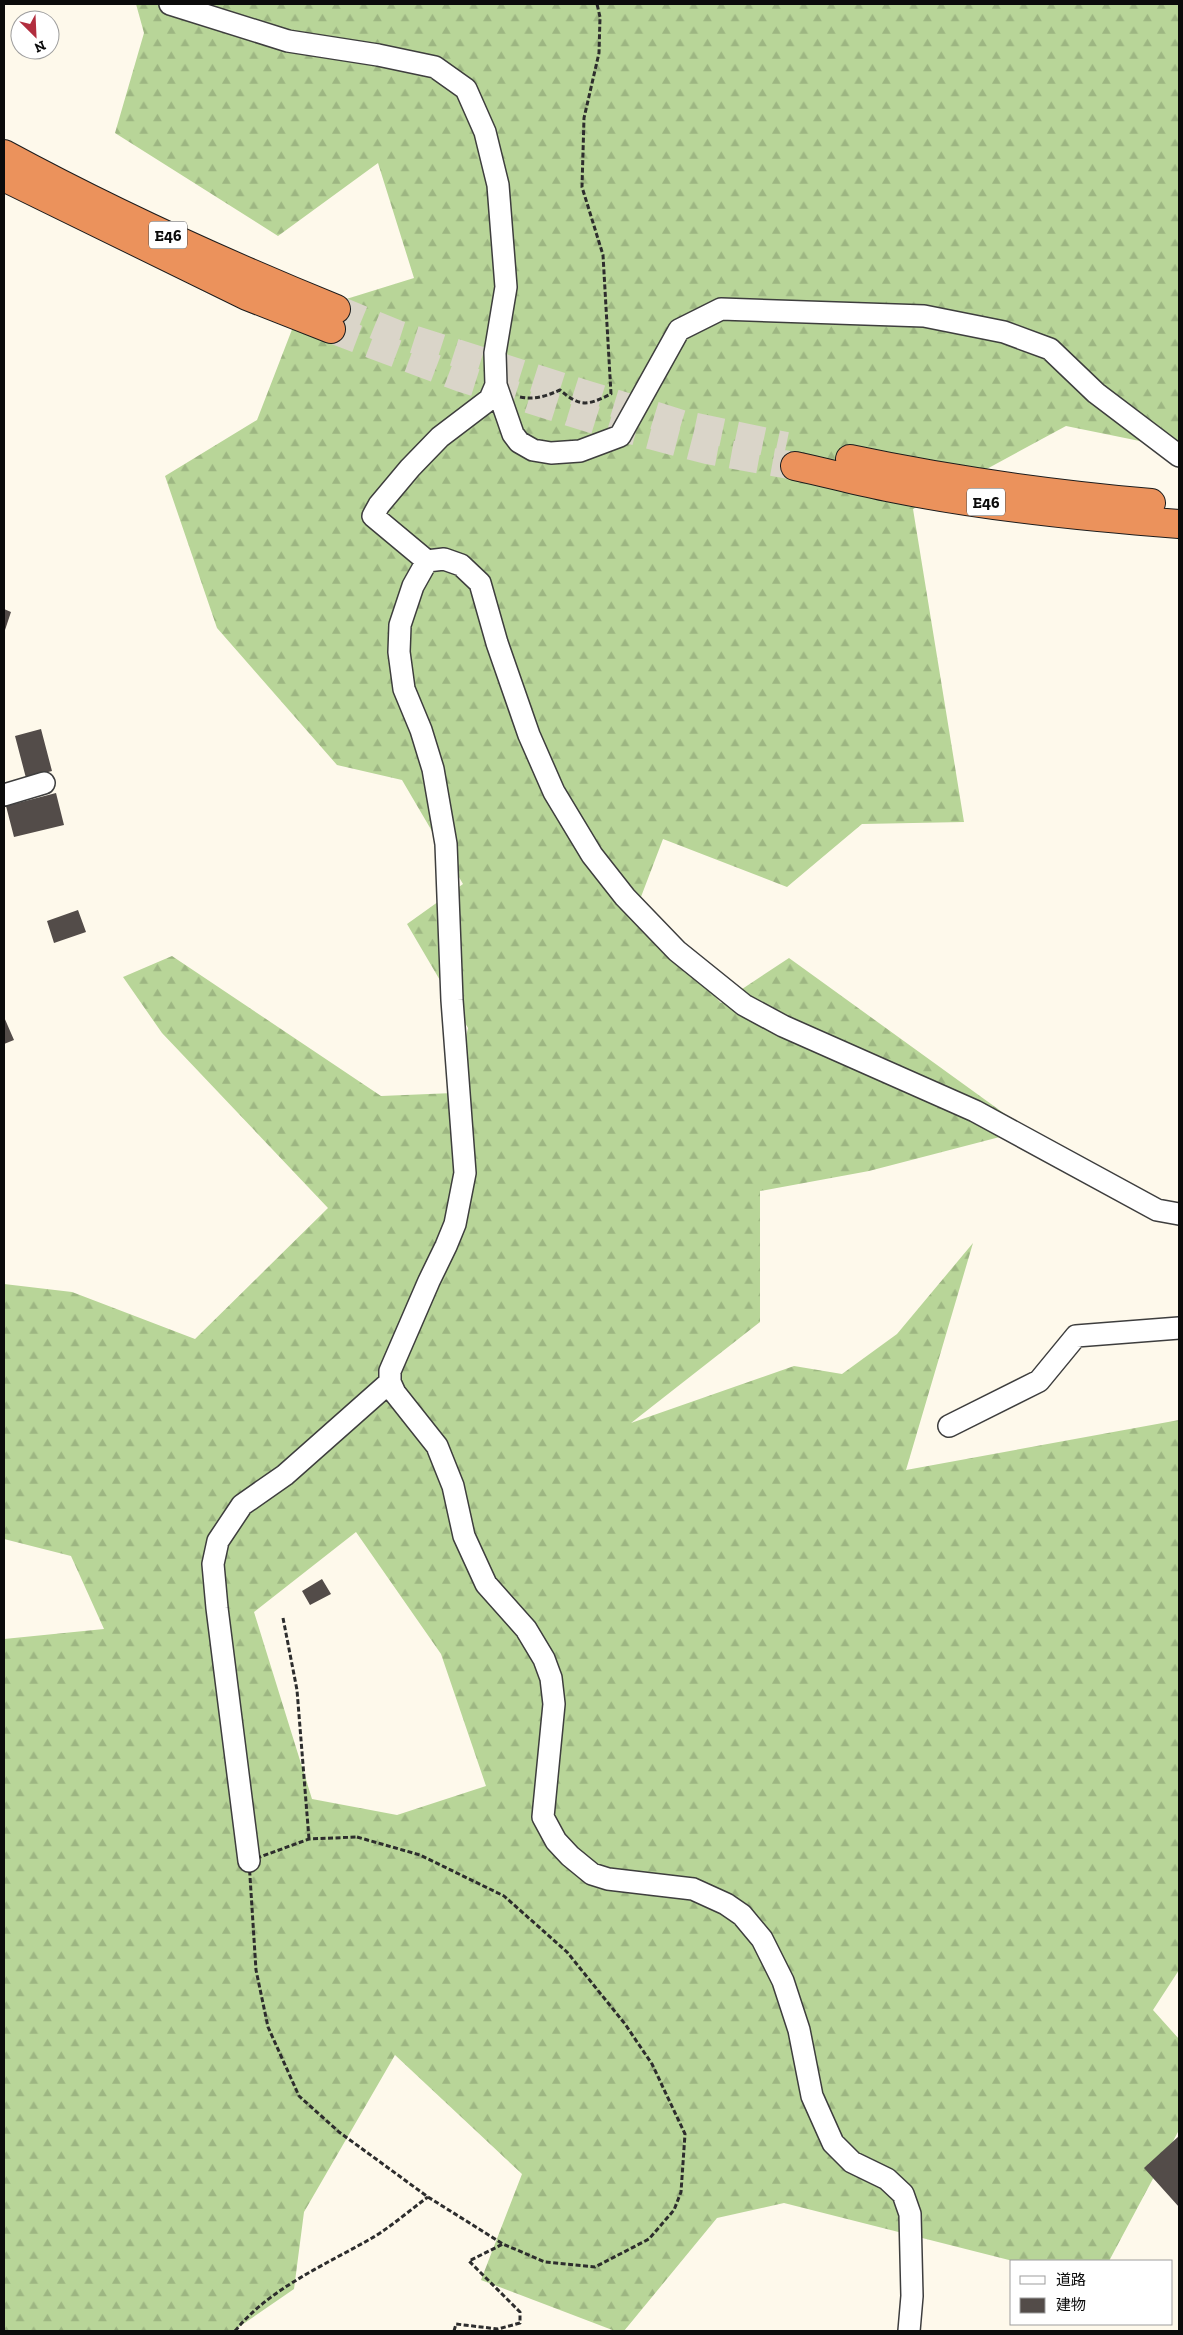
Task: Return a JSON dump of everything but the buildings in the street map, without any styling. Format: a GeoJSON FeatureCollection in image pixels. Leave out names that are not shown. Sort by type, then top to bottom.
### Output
{"type":"FeatureCollection","features":[{"type":"Feature","properties":{"kind":"highway","name":"E46"},"geometry":{"type":"LineString","coordinates":[[4,154],[61,185],[212,256],[334,319],[247,296],[4,177]]}},
{"type":"Feature","properties":{"kind":"highway","name":"E46"},"geometry":{"type":"LineString","coordinates":[[1179,506],[1098,498],[798,458],[893,488],[1109,519],[1179,524]]}},
{"type":"Feature","properties":{"kind":"street"},"geometry":{"type":"LineString","coordinates":[[170,4],[288,41],[378,55],[435,67],[466,89],[485,132],[498,185],[506,287],[495,353],[496,385],[513,434],[519,442],[533,450],[551,454],[580,451],[620,436],[679,330],[721,309],[924,316],[1004,332],[1050,349],[1096,393],[1179,456]]}},
{"type":"Feature","properties":{"kind":"street"},"geometry":{"type":"LineString","coordinates":[[496,385],[490,399],[440,438],[410,468],[379,505],[374,516],[427,561],[444,560],[461,565],[480,583],[497,643],[529,735],[554,792],[592,856],[625,898],[677,951],[744,1005],[783,1026],[975,1111],[1157,1210],[1179,1214]]}},
{"type":"Feature","properties":{"kind":"street"},"geometry":{"type":"LineString","coordinates":[[427,561],[413,586],[400,625],[399,652],[404,689],[421,730],[433,769],[446,844],[452,1000],[465,1173],[455,1224],[390,1372],[390,1382],[395,1393],[437,1446],[453,1486],[464,1536],[486,1584],[526,1629],[544,1659],[551,1678],[554,1704],[544,1817],[556,1840],[570,1856],[592,1874],[608,1879],[693,1889],[726,1904],[742,1915],[762,1938],[783,1981],[799,2030],[812,2096],[833,2143],[852,2162],[887,2179],[903,2194],[910,2214],[912,2296],[909,2331]]}},
{"type":"Feature","properties":{"kind":"street"},"geometry":{"type":"LineString","coordinates":[[4,795],[44,784]]}},
{"type":"Feature","properties":{"kind":"street"},"geometry":{"type":"LineString","coordinates":[[950,1426],[1039,1381],[1076,1336],[1179,1328]]}},
{"type":"Feature","properties":{"kind":"street"},"geometry":{"type":"LineString","coordinates":[[249,1861],[216,1608],[213,1564],[218,1541],[242,1505],[285,1475],[390,1382]]}},
{"type":"Feature","properties":{"kind":"path"},"geometry":{"type":"LineString","coordinates":[[496,385],[517,397],[532,399],[542,398],[560,390],[577,402],[586,404],[611,394],[603,255],[582,187],[584,118],[599,53],[600,17],[597,4]]}},
{"type":"Feature","properties":{"kind":"path"},"geometry":{"type":"LineString","coordinates":[[283,1618],[297,1690],[309,1839]]}},
{"type":"Feature","properties":{"kind":"path"},"geometry":{"type":"LineString","coordinates":[[357,1837],[420,1855],[504,1896],[567,1952],[625,2024],[652,2064],[685,2134],[681,2192],[674,2210],[649,2239],[595,2267],[545,2262],[503,2244],[428,2197],[339,2132],[299,2096],[268,2027],[256,1970],[249,1861],[309,1839],[357,1837]]}},
{"type":"Feature","properties":{"kind":"path"},"geometry":{"type":"LineString","coordinates":[[235,2331],[247,2316],[297,2280],[375,2236],[428,2197]]}},
{"type":"Feature","properties":{"kind":"path"},"geometry":{"type":"LineString","coordinates":[[454,2331],[456,2324],[498,2329],[520,2323],[520,2312],[469,2261],[503,2244]]}},
{"type":"Feature","properties":{"kind":"green space"},"geometry":{"type":"Polygon","coordinates":[[[136,4],[1179,4],[1179,449],[1066,426],[913,509],[964,822],[862,824],[787,887],[663,839],[636,910],[721,1003],[789,958],[1027,1130],[869,1171],[760,1191],[760,1322],[631,1423],[794,1366],[842,1374],[897,1334],[973,1243],[906,1470],[1179,1420],[1179,1970],[1153,2010],[1179,2039],[1179,2130],[1110,2260],[1010,2260],[784,2203],[717,2218],[624,2331],[615,2331],[481,2280],[522,2174],[395,2055],[304,2212],[294,2289],[233,2331],[4,2331],[4,1639],[104,1629],[71,1556],[4,1539],[4,1284],[72,1292],[195,1339],[328,1208],[162,1033],[123,977],[172,956],[381,1096],[453,1093],[468,1028],[407,924],[463,884],[402,780],[337,765],[217,628],[165,476],[257,420],[298,314],[414,278],[378,163],[278,236],[115,133],[144,33],[136,4]],[[356,1532],[254,1612],[312,1799],[397,1815],[486,1786],[441,1654],[356,1532]]]}},
{"type":"Feature","properties":{"kind":"tunnel"},"geometry":{"type":"LineString","coordinates":[[336,309],[397,334],[682,424],[786,446]]}},
{"type":"Feature","properties":{"kind":"tunnel"},"geometry":{"type":"LineString","coordinates":[[331,329],[461,378],[611,425],[707,450],[795,466]]}}]}
